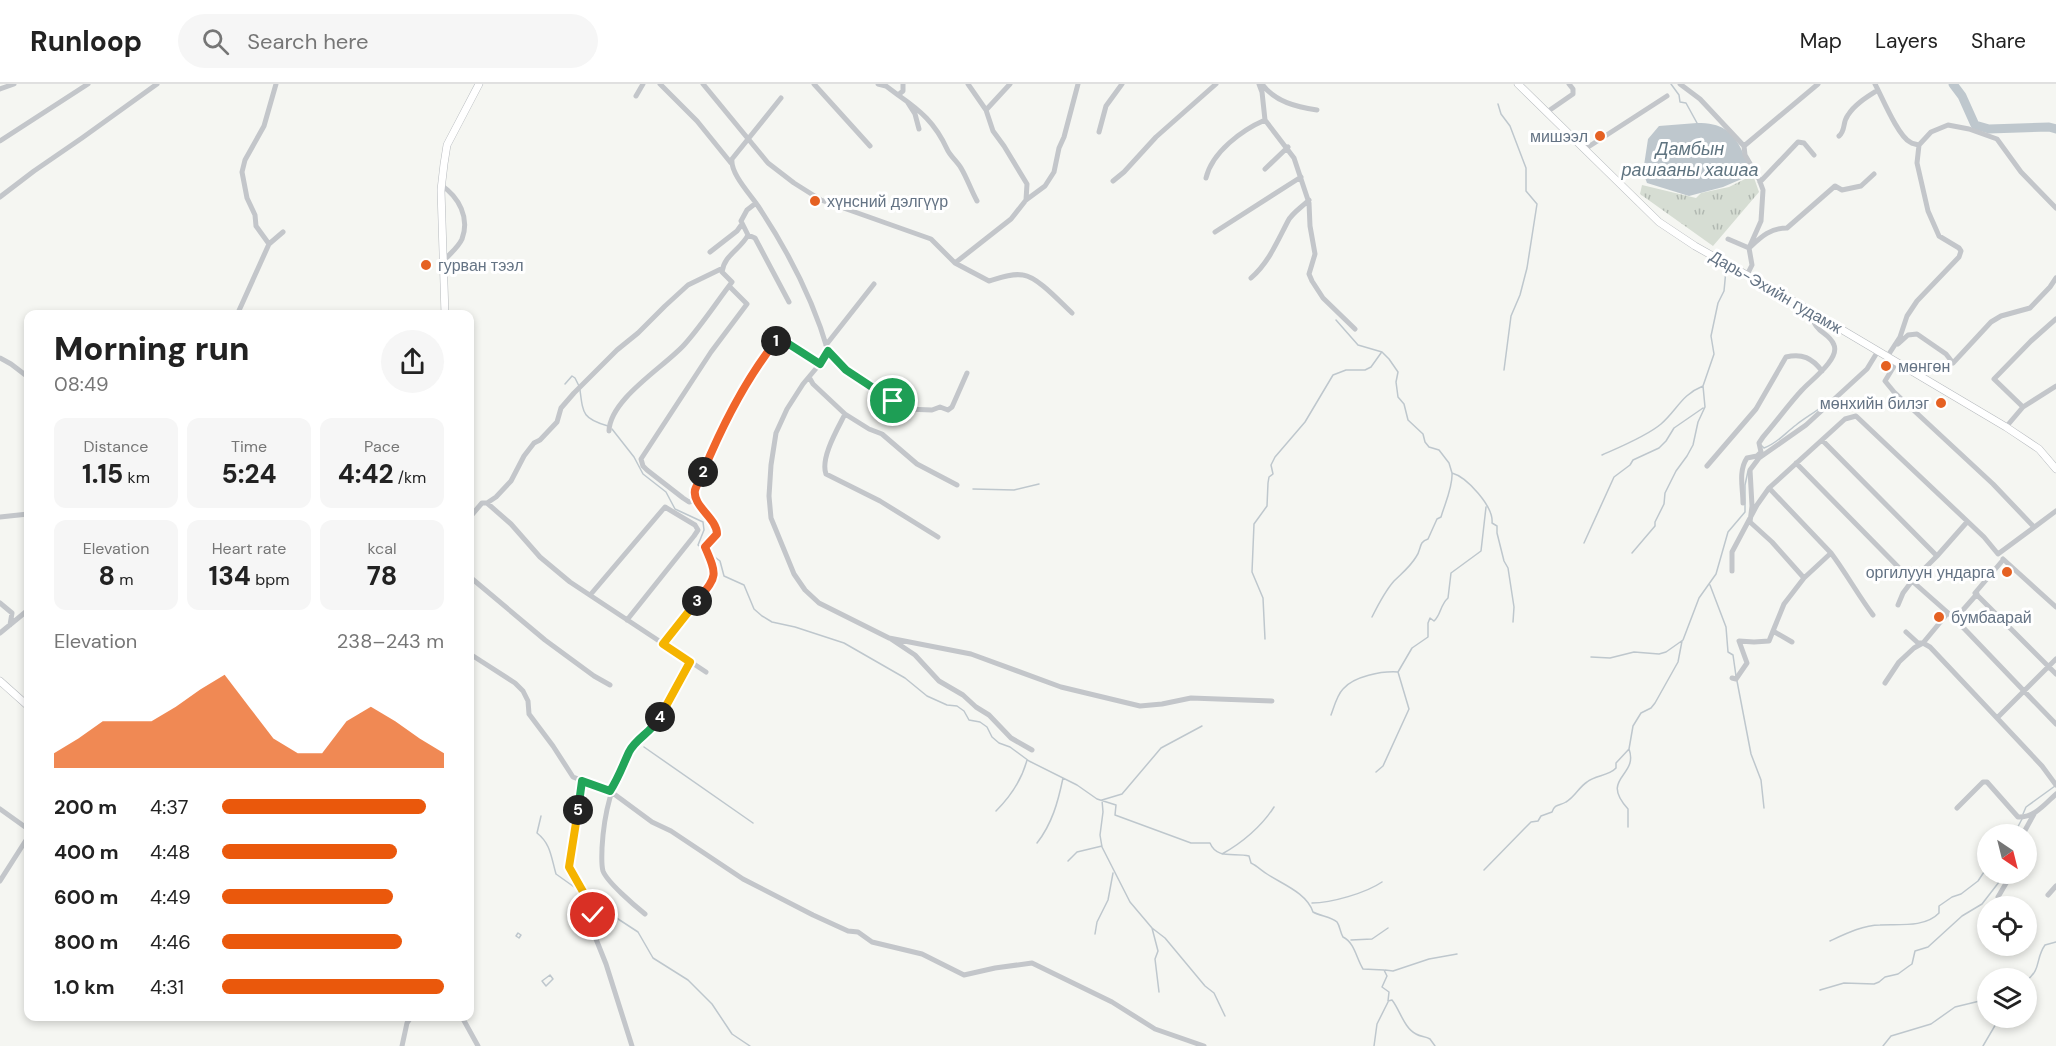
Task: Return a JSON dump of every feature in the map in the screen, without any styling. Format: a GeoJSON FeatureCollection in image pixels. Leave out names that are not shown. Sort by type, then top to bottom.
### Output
{"type":"FeatureCollection","features":[{"type":"Feature","properties":{"kind":"main road"},"geometry":{"type":"LineString","coordinates":[[445,310],[441,185],[447,145],[479,84]]}},
{"type":"Feature","properties":{"kind":"main road","name":"Дарь-Эхийн гудамж"},"geometry":{"type":"LineString","coordinates":[[1518,84],[1659,222],[1695,246],[1811,311],[2006,427],[2039,449],[2056,469]]}},
{"type":"Feature","properties":{"kind":"main road"},"geometry":{"type":"LineString","coordinates":[[0,681],[24,702]]}},
{"type":"Feature","properties":{"kind":"street"},"geometry":{"type":"LineString","coordinates":[[0,89],[14,84]]}},
{"type":"Feature","properties":{"kind":"street"},"geometry":{"type":"LineString","coordinates":[[0,141],[88,84]]}},
{"type":"Feature","properties":{"kind":"street"},"geometry":{"type":"LineString","coordinates":[[0,197],[157,84]]}},
{"type":"Feature","properties":{"kind":"street"},"geometry":{"type":"LineString","coordinates":[[269,244],[256,226],[242,172],[245,160],[264,126],[276,84]]}},
{"type":"Feature","properties":{"kind":"street"},"geometry":{"type":"LineString","coordinates":[[636,96],[643,84]]}},
{"type":"Feature","properties":{"kind":"street"},"geometry":{"type":"LineString","coordinates":[[660,84],[705,129],[731,163],[740,181],[772,227],[807,291],[827,348],[846,370],[906,409],[932,410],[940,407],[948,410],[952,407],[967,373]]}},
{"type":"Feature","properties":{"kind":"street"},"geometry":{"type":"LineString","coordinates":[[703,84],[768,163],[816,197],[931,239],[955,262],[989,281],[1010,275],[1032,278],[1072,313]]}},
{"type":"Feature","properties":{"kind":"street"},"geometry":{"type":"LineString","coordinates":[[814,84],[870,147]]}},
{"type":"Feature","properties":{"kind":"street"},"geometry":{"type":"LineString","coordinates":[[878,84],[886,86],[921,111],[945,142],[977,201]]}},
{"type":"Feature","properties":{"kind":"street"},"geometry":{"type":"LineString","coordinates":[[898,95],[903,91],[903,84]]}},
{"type":"Feature","properties":{"kind":"street"},"geometry":{"type":"LineString","coordinates":[[968,84],[986,110],[993,131],[1027,184],[1026,200]]}},
{"type":"Feature","properties":{"kind":"street"},"geometry":{"type":"LineString","coordinates":[[986,110],[1010,84]]}},
{"type":"Feature","properties":{"kind":"street"},"geometry":{"type":"LineString","coordinates":[[955,262],[1011,219],[1026,200],[1045,186],[1054,172],[1078,84]]}},
{"type":"Feature","properties":{"kind":"street"},"geometry":{"type":"LineString","coordinates":[[1099,132],[1106,106],[1122,84]]}},
{"type":"Feature","properties":{"kind":"street"},"geometry":{"type":"LineString","coordinates":[[1113,181],[1164,129],[1216,84]]}},
{"type":"Feature","properties":{"kind":"street"},"geometry":{"type":"LineString","coordinates":[[1261,84],[1269,93],[1287,103],[1317,110]]}},
{"type":"Feature","properties":{"kind":"street"},"geometry":{"type":"LineString","coordinates":[[1261,84],[1265,120],[1272,131],[1288,147],[1309,200],[1310,226],[1315,254],[1309,274],[1323,298],[1355,329]]}},
{"type":"Feature","properties":{"kind":"street"},"geometry":{"type":"LineString","coordinates":[[1547,112],[1573,94],[1573,88],[1569,84]]}},
{"type":"Feature","properties":{"kind":"street"},"geometry":{"type":"LineString","coordinates":[[1680,84],[1700,99],[1744,146],[1745,155],[1763,190],[1761,222],[1749,248],[1752,265],[1747,275]]}},
{"type":"Feature","properties":{"kind":"street"},"geometry":{"type":"LineString","coordinates":[[1744,146],[1818,84]]}},
{"type":"Feature","properties":{"kind":"street"},"geometry":{"type":"LineString","coordinates":[[1839,136],[1845,128],[1846,116],[1876,87],[1889,108],[1894,122],[1908,141],[1919,145]]}},
{"type":"Feature","properties":{"kind":"street"},"geometry":{"type":"LineString","coordinates":[[1585,149],[1667,96]]}},
{"type":"Feature","properties":{"kind":"street"},"geometry":{"type":"LineString","coordinates":[[731,163],[781,98]]}},
{"type":"Feature","properties":{"kind":"street"},"geometry":{"type":"LineString","coordinates":[[905,100],[915,114],[919,129]]}},
{"type":"Feature","properties":{"kind":"street"},"geometry":{"type":"LineString","coordinates":[[1206,178],[1208,169],[1226,146],[1265,120]]}},
{"type":"Feature","properties":{"kind":"street"},"geometry":{"type":"LineString","coordinates":[[1887,357],[1917,301],[1959,257],[1961,251],[1939,236],[1928,210],[1917,163],[1919,145],[1931,132],[1948,125],[1996,138],[2021,172],[2056,208]]}},
{"type":"Feature","properties":{"kind":"street"},"geometry":{"type":"LineString","coordinates":[[1760,182],[1798,142],[1804,143],[1814,154]]}},
{"type":"Feature","properties":{"kind":"street"},"geometry":{"type":"LineString","coordinates":[[1266,169],[1288,147]]}},
{"type":"Feature","properties":{"kind":"street"},"geometry":{"type":"LineString","coordinates":[[1749,248],[1763,235],[1776,228],[1787,228],[1835,186],[1842,190],[1861,186],[1874,174]]}},
{"type":"Feature","properties":{"kind":"street"},"geometry":{"type":"LineString","coordinates":[[1215,232],[1301,177]]}},
{"type":"Feature","properties":{"kind":"street"},"geometry":{"type":"LineString","coordinates":[[441,185],[460,204],[463,228],[459,244],[443,262]]}},
{"type":"Feature","properties":{"kind":"street"},"geometry":{"type":"LineString","coordinates":[[1251,278],[1263,268],[1288,220],[1309,200]]}},
{"type":"Feature","properties":{"kind":"street"},"geometry":{"type":"LineString","coordinates":[[710,252],[737,231],[747,210],[756,202]]}},
{"type":"Feature","properties":{"kind":"street"},"geometry":{"type":"LineString","coordinates":[[742,224],[748,235],[754,238],[789,302]]}},
{"type":"Feature","properties":{"kind":"street"},"geometry":{"type":"LineString","coordinates":[[239,310],[269,244],[283,232]]}},
{"type":"Feature","properties":{"kind":"street"},"geometry":{"type":"LineString","coordinates":[[609,431],[610,421],[616,411],[656,368],[683,347],[732,282],[722,272],[724,263],[748,235]]}},
{"type":"Feature","properties":{"kind":"street"},"geometry":{"type":"LineString","coordinates":[[1728,239],[1749,248]]}},
{"type":"Feature","properties":{"kind":"street"},"geometry":{"type":"LineString","coordinates":[[474,512],[482,503],[487,503],[496,497],[511,481],[524,456],[534,443],[540,440],[557,422],[561,408],[617,350],[688,285],[723,268]]}},
{"type":"Feature","properties":{"kind":"street"},"geometry":{"type":"LineString","coordinates":[[1894,347],[1908,335],[1917,334],[1946,354],[1953,363],[1991,322],[2001,316],[2030,308],[2056,278]]}},
{"type":"Feature","properties":{"kind":"street"},"geometry":{"type":"LineString","coordinates":[[874,284],[827,348],[820,364],[788,409],[776,433],[769,496],[771,518],[794,574],[805,590],[819,603],[889,638],[915,655],[939,681],[963,695],[976,708],[989,715],[1011,738],[1032,750]]}},
{"type":"Feature","properties":{"kind":"street"},"geometry":{"type":"LineString","coordinates":[[697,500],[689,502],[647,470],[641,459],[705,360],[747,304],[729,286]]}},
{"type":"Feature","properties":{"kind":"street"},"geometry":{"type":"LineString","coordinates":[[1754,504],[1742,503],[1744,462],[1747,458],[1757,456],[1761,452],[1759,443],[1763,437],[1804,388],[1822,371],[1835,351],[1834,344],[1816,328],[1811,311]]}},
{"type":"Feature","properties":{"kind":"street"},"geometry":{"type":"LineString","coordinates":[[2023,407],[1994,380],[2031,341],[2056,319]]}},
{"type":"Feature","properties":{"kind":"street"},"geometry":{"type":"LineString","coordinates":[[663,644],[715,575],[705,547],[717,534],[717,527],[697,500],[694,492],[726,420],[760,363],[778,339],[820,364]]}},
{"type":"Feature","properties":{"kind":"street"},"geometry":{"type":"LineString","coordinates":[[1732,571],[1732,552],[1750,522],[1754,504],[1750,470],[1759,458],[1809,422],[1867,369],[1878,351]]}},
{"type":"Feature","properties":{"kind":"street"},"geometry":{"type":"LineString","coordinates":[[1707,466],[1756,409],[1786,357],[1800,355],[1807,357],[1822,371]]}},
{"type":"Feature","properties":{"kind":"street"},"geometry":{"type":"LineString","coordinates":[[0,358],[24,374]]}},
{"type":"Feature","properties":{"kind":"street"},"geometry":{"type":"LineString","coordinates":[[1896,363],[1885,381],[1894,392],[1993,484],[2034,527]]}},
{"type":"Feature","properties":{"kind":"street"},"geometry":{"type":"LineString","coordinates":[[809,377],[813,384],[845,414],[882,434],[917,464],[957,485]]}},
{"type":"Feature","properties":{"kind":"street"},"geometry":{"type":"LineString","coordinates":[[2006,427],[2023,407],[2056,386]]}},
{"type":"Feature","properties":{"kind":"street"},"geometry":{"type":"LineString","coordinates":[[845,414],[825,459],[826,474],[880,501],[938,537]]}},
{"type":"Feature","properties":{"kind":"street"},"geometry":{"type":"LineString","coordinates":[[1754,504],[1845,419],[1856,416],[1984,537],[2003,560],[2056,607]]}},
{"type":"Feature","properties":{"kind":"street"},"geometry":{"type":"LineString","coordinates":[[1822,440],[1937,556]]}},
{"type":"Feature","properties":{"kind":"street"},"geometry":{"type":"LineString","coordinates":[[1796,463],[1912,581],[1955,619],[2056,724]]}},
{"type":"Feature","properties":{"kind":"street"},"geometry":{"type":"LineString","coordinates":[[1769,488],[1831,554],[1873,615]]}},
{"type":"Feature","properties":{"kind":"street"},"geometry":{"type":"LineString","coordinates":[[487,503],[511,524],[540,557],[570,582],[706,672]]}},
{"type":"Feature","properties":{"kind":"street"},"geometry":{"type":"LineString","coordinates":[[591,594],[665,507],[695,525],[698,530],[694,536],[627,620]]}},
{"type":"Feature","properties":{"kind":"street"},"geometry":{"type":"LineString","coordinates":[[1998,554],[2056,511]]}},
{"type":"Feature","properties":{"kind":"street"},"geometry":{"type":"LineString","coordinates":[[0,517],[24,514]]}},
{"type":"Feature","properties":{"kind":"street"},"geometry":{"type":"LineString","coordinates":[[1750,522],[1772,542],[1804,578]]}},
{"type":"Feature","properties":{"kind":"street"},"geometry":{"type":"LineString","coordinates":[[1898,605],[1912,581],[1967,522]]}},
{"type":"Feature","properties":{"kind":"street"},"geometry":{"type":"LineString","coordinates":[[1732,678],[1737,679],[1747,663],[1739,640],[1754,642],[1768,640],[1784,604],[1804,578],[1831,554]]}},
{"type":"Feature","properties":{"kind":"street"},"geometry":{"type":"LineString","coordinates":[[1955,619],[2003,560]]}},
{"type":"Feature","properties":{"kind":"street"},"geometry":{"type":"LineString","coordinates":[[474,580],[562,653],[610,685]]}},
{"type":"Feature","properties":{"kind":"street"},"geometry":{"type":"LineString","coordinates":[[1977,594],[2056,674]]}},
{"type":"Feature","properties":{"kind":"street"},"geometry":{"type":"LineString","coordinates":[[0,603],[12,613],[10,625]]}},
{"type":"Feature","properties":{"kind":"street"},"geometry":{"type":"LineString","coordinates":[[0,633],[24,613]]}},
{"type":"Feature","properties":{"kind":"street"},"geometry":{"type":"LineString","coordinates":[[1885,683],[1899,662],[1923,643],[1947,614]]}},
{"type":"Feature","properties":{"kind":"street"},"geometry":{"type":"LineString","coordinates":[[1773,631],[1792,642]]}},
{"type":"Feature","properties":{"kind":"street"},"geometry":{"type":"LineString","coordinates":[[1906,632],[1917,643],[1930,647],[2042,766],[2056,785]]}},
{"type":"Feature","properties":{"kind":"street"},"geometry":{"type":"LineString","coordinates":[[889,638],[971,654],[1061,687],[1140,706],[1191,698],[1272,701]]}},
{"type":"Feature","properties":{"kind":"street"},"geometry":{"type":"LineString","coordinates":[[474,657],[515,683],[523,691],[528,701],[529,714],[554,746],[573,777],[610,791],[652,822],[671,831],[743,879],[813,915],[848,931],[858,932],[872,942],[922,954],[964,975],[1032,963],[1120,1006],[1155,1029],[1204,1046]]}},
{"type":"Feature","properties":{"kind":"street"},"geometry":{"type":"LineString","coordinates":[[1997,718],[2056,659]]}},
{"type":"Feature","properties":{"kind":"street"},"geometry":{"type":"LineString","coordinates":[[645,914],[604,872],[602,862],[604,820],[610,791],[630,751],[638,739],[646,736],[655,726],[690,662]]}},
{"type":"Feature","properties":{"kind":"street"},"geometry":{"type":"LineString","coordinates":[[582,781],[569,870],[590,904],[594,934],[632,1046]]}},
{"type":"Feature","properties":{"kind":"street"},"geometry":{"type":"LineString","coordinates":[[1957,808],[1983,782],[1987,782],[2018,817],[2026,817],[2035,812],[2056,794]]}},
{"type":"Feature","properties":{"kind":"street"},"geometry":{"type":"LineString","coordinates":[[0,809],[24,826]]}},
{"type":"Feature","properties":{"kind":"street"},"geometry":{"type":"LineString","coordinates":[[2028,824],[2035,812]]}},
{"type":"Feature","properties":{"kind":"street"},"geometry":{"type":"LineString","coordinates":[[0,881],[24,843]]}},
{"type":"Feature","properties":{"kind":"street"},"geometry":{"type":"LineString","coordinates":[[2048,895],[2056,886]]}},
{"type":"Feature","properties":{"kind":"street"},"geometry":{"type":"LineString","coordinates":[[402,1046],[408,1021]]}},
{"type":"Feature","properties":{"kind":"street"},"geometry":{"type":"LineString","coordinates":[[464,1021],[478,1046]]}},
{"type":"Feature","properties":{"kind":"green space"},"geometry":{"type":"Polygon","coordinates":[[[1753,175],[1759,192],[1713,246],[1640,194],[1642,185],[1696,198],[1701,193],[1729,187],[1753,175]]]}},
{"type":"Feature","properties":{"kind":"water","name":"Дамбын рашааны хашаа"},"geometry":{"type":"Polygon","coordinates":[[[1713,124],[1730,133],[1739,145],[1750,171],[1744,178],[1723,187],[1689,196],[1647,183],[1643,172],[1648,139],[1659,126],[1713,124]]]}},
{"type":"Feature","properties":{"kind":"waterway"},"geometry":{"type":"LineString","coordinates":[[1671,84],[1679,95],[1680,102],[1686,103],[1697,123]]}},
{"type":"Feature","properties":{"kind":"waterway"},"geometry":{"type":"LineString","coordinates":[[1953,84],[1962,96],[1975,125],[1989,129],[2049,127],[2056,129]]}},
{"type":"Feature","properties":{"kind":"waterway"},"geometry":{"type":"LineString","coordinates":[[1498,104],[1501,114],[1510,126],[1526,168],[1526,191],[1537,204],[1527,268],[1520,295],[1511,316],[1504,370]]}},
{"type":"Feature","properties":{"kind":"waterway"},"geometry":{"type":"LineString","coordinates":[[1632,553],[1655,526],[1664,504],[1665,493],[1693,445],[1698,422],[1705,407],[1703,386],[1714,354],[1711,336],[1718,303],[1724,291],[1726,270]]}},
{"type":"Feature","properties":{"kind":"waterway"},"geometry":{"type":"LineString","coordinates":[[1336,320],[1358,345],[1382,352],[1389,359],[1398,372],[1396,382],[1398,397],[1404,404],[1408,420],[1423,434],[1429,447],[1439,450],[1449,463],[1452,473],[1472,486],[1489,509],[1492,523],[1497,526],[1504,561],[1508,568],[1514,607],[1513,622]]}},
{"type":"Feature","properties":{"kind":"waterway"},"geometry":{"type":"LineString","coordinates":[[1265,639],[1263,598],[1252,572],[1254,524],[1267,506],[1269,477],[1273,474],[1271,465],[1275,457],[1305,422],[1333,375],[1346,370],[1365,370],[1371,367],[1381,353]]}},
{"type":"Feature","properties":{"kind":"waterway"},"geometry":{"type":"LineString","coordinates":[[565,384],[572,376],[579,386]]}},
{"type":"Feature","properties":{"kind":"waterway"},"geometry":{"type":"LineString","coordinates":[[1602,455],[1655,428],[1685,398],[1703,386]]}},
{"type":"Feature","properties":{"kind":"waterway"},"geometry":{"type":"LineString","coordinates":[[580,390],[582,405],[589,418],[608,426]]}},
{"type":"Feature","properties":{"kind":"waterway"},"geometry":{"type":"LineString","coordinates":[[1762,446],[1764,448],[1773,443],[1825,404]]}},
{"type":"Feature","properties":{"kind":"waterway"},"geometry":{"type":"LineString","coordinates":[[1584,543],[1614,477],[1633,460],[1659,448],[1674,428],[1703,408]]}},
{"type":"Feature","properties":{"kind":"waterway"},"geometry":{"type":"LineString","coordinates":[[612,429],[634,457],[643,474],[666,492],[675,509],[703,522],[704,530],[698,545],[705,551]]}},
{"type":"Feature","properties":{"kind":"waterway"},"geometry":{"type":"LineString","coordinates":[[1591,657],[1610,658],[1634,652],[1659,654],[1683,640],[1699,598],[1716,574],[1728,532],[1745,512],[1745,485],[1748,471]]}},
{"type":"Feature","properties":{"kind":"waterway"},"geometry":{"type":"LineString","coordinates":[[1372,617],[1388,589],[1414,561],[1421,544],[1428,539],[1437,519],[1441,517],[1450,489],[1452,473]]}},
{"type":"Feature","properties":{"kind":"waterway"},"geometry":{"type":"LineString","coordinates":[[973,489],[1014,490],[1039,484]]}},
{"type":"Feature","properties":{"kind":"waterway"},"geometry":{"type":"LineString","coordinates":[[1376,772],[1383,766],[1409,709],[1398,672],[1412,648],[1428,637],[1430,618],[1434,621],[1436,619],[1448,598],[1451,573],[1481,551],[1486,507]]}},
{"type":"Feature","properties":{"kind":"waterway"},"geometry":{"type":"LineString","coordinates":[[712,555],[720,561],[724,576],[744,585],[754,609],[762,616],[772,622],[844,643],[905,678],[927,696],[947,705],[957,706],[964,711],[969,720],[980,722],[987,727],[992,737],[999,743],[1077,785],[1097,799],[1116,805],[1115,815],[1191,843],[1210,843],[1217,852],[1222,854],[1249,856],[1251,863],[1300,894],[1313,912],[1337,922],[1343,937],[1353,947],[1363,969],[1384,970],[1387,976],[1382,987],[1389,992],[1388,1001],[1392,1000],[1412,1031],[1430,1039],[1435,1046]]}},
{"type":"Feature","properties":{"kind":"waterway"},"geometry":{"type":"LineString","coordinates":[[1710,585],[1726,627],[1728,652],[1733,655],[1736,676]]}},
{"type":"Feature","properties":{"kind":"waterway"},"geometry":{"type":"LineString","coordinates":[[1484,870],[1531,822],[1538,821],[1541,816],[1552,812],[1556,806],[1569,800],[1590,780],[1610,773],[1616,768],[1616,763],[1629,749],[1633,726],[1641,713],[1655,703],[1678,662],[1682,641]]}},
{"type":"Feature","properties":{"kind":"waterway"},"geometry":{"type":"LineString","coordinates":[[1331,715],[1339,694],[1348,684],[1369,675],[1398,672]]}},
{"type":"Feature","properties":{"kind":"waterway"},"geometry":{"type":"LineString","coordinates":[[1737,681],[1751,754],[1761,780],[1764,808]]}},
{"type":"Feature","properties":{"kind":"waterway"},"geometry":{"type":"LineString","coordinates":[[1159,992],[1155,959],[1158,951],[1152,928],[1130,902],[1102,847],[1100,835],[1102,800],[1122,794],[1161,748],[1202,726]]}},
{"type":"Feature","properties":{"kind":"waterway"},"geometry":{"type":"LineString","coordinates":[[644,747],[753,823]]}},
{"type":"Feature","properties":{"kind":"waterway"},"geometry":{"type":"LineString","coordinates":[[1628,827],[1628,809],[1617,790],[1618,783],[1629,766],[1631,758],[1629,749]]}},
{"type":"Feature","properties":{"kind":"waterway"},"geometry":{"type":"LineString","coordinates":[[996,811],[1015,787],[1027,760]]}},
{"type":"Feature","properties":{"kind":"waterway"},"geometry":{"type":"LineString","coordinates":[[1037,843],[1054,812],[1063,778]]}},
{"type":"Feature","properties":{"kind":"waterway"},"geometry":{"type":"LineString","coordinates":[[2023,814],[2026,807],[2055,786]]}},
{"type":"Feature","properties":{"kind":"waterway"},"geometry":{"type":"LineString","coordinates":[[1222,854],[1251,834],[1274,807]]}},
{"type":"Feature","properties":{"kind":"waterway"},"geometry":{"type":"LineString","coordinates":[[541,816],[537,833],[548,846],[556,874],[577,889]]}},
{"type":"Feature","properties":{"kind":"waterway"},"geometry":{"type":"LineString","coordinates":[[2019,824],[2022,819]]}},
{"type":"Feature","properties":{"kind":"waterway"},"geometry":{"type":"LineString","coordinates":[[1068,861],[1077,852],[1102,846]]}},
{"type":"Feature","properties":{"kind":"waterway"},"geometry":{"type":"LineString","coordinates":[[1095,934],[1097,922],[1108,900],[1113,873]]}},
{"type":"Feature","properties":{"kind":"waterway"},"geometry":{"type":"LineString","coordinates":[[1312,903],[1348,897],[1382,882]]}},
{"type":"Feature","properties":{"kind":"waterway"},"geometry":{"type":"LineString","coordinates":[[1830,941],[1867,927],[1926,921],[1939,913],[1939,906],[1977,882]]}},
{"type":"Feature","properties":{"kind":"waterway"},"geometry":{"type":"LineString","coordinates":[[1820,990],[1844,983],[1874,984],[1885,977],[1898,974],[1912,964],[1915,951],[1928,947],[1962,916],[1982,904],[1997,884]]}},
{"type":"Feature","properties":{"kind":"waterway"},"geometry":{"type":"LineString","coordinates":[[589,896],[638,932],[653,958],[688,980],[712,1004],[732,1034],[750,1046]]}},
{"type":"Feature","properties":{"kind":"waterway"},"geometry":{"type":"LineString","coordinates":[[1152,928],[1165,938],[1205,986],[1214,993],[1225,1016]]}},
{"type":"Feature","properties":{"kind":"waterway"},"geometry":{"type":"LineString","coordinates":[[1351,940],[1372,939],[1388,928]]}},
{"type":"Feature","properties":{"kind":"waterway"},"geometry":{"type":"LineString","coordinates":[[518,933],[521,935],[519,938],[516,936],[518,933]]}},
{"type":"Feature","properties":{"kind":"waterway"},"geometry":{"type":"LineString","coordinates":[[2036,968],[2045,945],[2056,942]]}},
{"type":"Feature","properties":{"kind":"waterway"},"geometry":{"type":"LineString","coordinates":[[1385,970],[1393,971],[1429,959],[1457,954]]}},
{"type":"Feature","properties":{"kind":"waterway"},"geometry":{"type":"LineString","coordinates":[[550,975],[553,979],[546,986],[542,981],[550,975]]}},
{"type":"Feature","properties":{"kind":"waterway"},"geometry":{"type":"LineString","coordinates":[[1374,1046],[1377,1024],[1388,1002]]}},
{"type":"Feature","properties":{"kind":"waterway"},"geometry":{"type":"LineString","coordinates":[[1883,1046],[1891,1036],[1931,1024],[1955,1007],[1977,1002]]}},
{"type":"Feature","properties":{"kind":"waterway"},"geometry":{"type":"LineString","coordinates":[[1983,1046],[1994,1028]]}},
{"type":"Feature","properties":{"kind":"place","name":"мишээл"},"geometry":{"type":"Point","coordinates":[1600,136]}},
{"type":"Feature","properties":{"kind":"place","name":"хүнсний дэлгүүр"},"geometry":{"type":"Point","coordinates":[815,201]}},
{"type":"Feature","properties":{"kind":"place","name":"гурван тээл"},"geometry":{"type":"Point","coordinates":[426,265]}},
{"type":"Feature","properties":{"kind":"place","name":"мөнгөн"},"geometry":{"type":"Point","coordinates":[1886,366]}},
{"type":"Feature","properties":{"kind":"place","name":"мөнхийн билэг"},"geometry":{"type":"Point","coordinates":[1941,403]}},
{"type":"Feature","properties":{"kind":"place","name":"оргилуун ундарга"},"geometry":{"type":"Point","coordinates":[2007,572]}},
{"type":"Feature","properties":{"kind":"place","name":"бумбаарай"},"geometry":{"type":"Point","coordinates":[1939,617]}},
{"type":"Feature","properties":{"kind":"route"},"geometry":{"type":"LineString","coordinates":[[593,915],[590,904],[569,867],[582,781],[610,791],[630,751],[638,739],[646,736],[655,726],[690,662],[663,644],[715,575],[705,547],[717,534],[717,527],[697,500],[694,492],[727,418],[752,375],[778,339],[781,339],[820,364],[828,351],[846,370],[893,401]]}}]}
